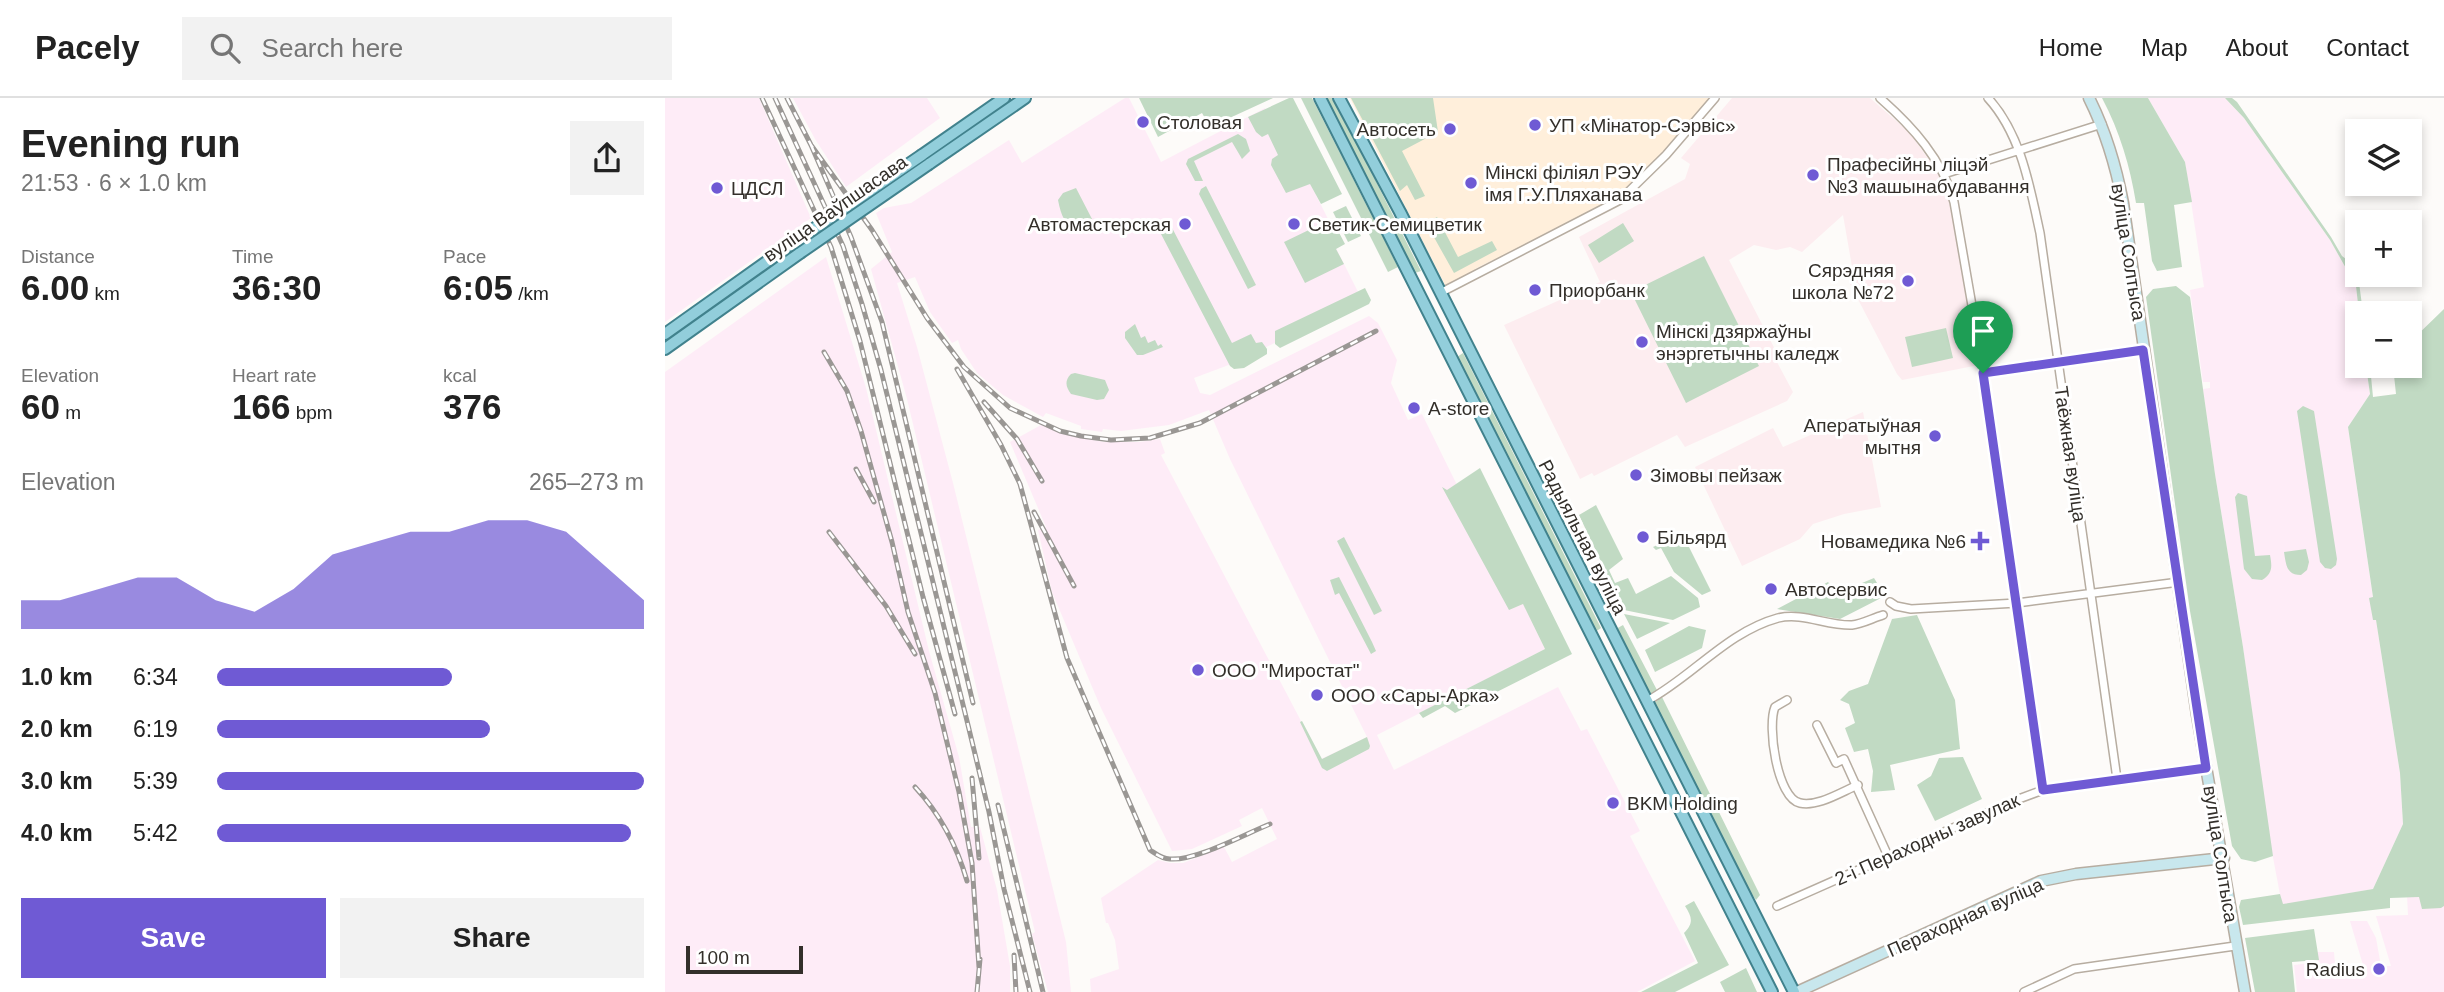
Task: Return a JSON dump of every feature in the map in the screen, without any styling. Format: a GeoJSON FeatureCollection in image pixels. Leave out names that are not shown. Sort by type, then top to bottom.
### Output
{"type":"FeatureCollection","features":[{"type":"Feature","properties":{"kind":"main road","name":"вуліца Ваўпшасава"},"geometry":{"type":"LineString","coordinates":[[665,349],[800,253],[1004,98]]}},
{"type":"Feature","properties":{"kind":"main road","name":"вуліца Ваўпшасава"},"geometry":{"type":"LineString","coordinates":[[665,334],[793,243],[1025,98]]}},
{"type":"Feature","properties":{"kind":"main road","name":"Радыяльная вуліца"},"geometry":{"type":"LineString","coordinates":[[1320,98],[1772,992]]}},
{"type":"Feature","properties":{"kind":"main road","name":"Радыяльная вуліца"},"geometry":{"type":"LineString","coordinates":[[1339,98],[1400,212],[1795,992]]}},
{"type":"Feature","properties":{"kind":"main road","name":"вуліца Солтыса"},"geometry":{"type":"LineString","coordinates":[[2089,98],[2102,124],[2121,191],[2206,768],[2224,859],[2235,946],[2245,992]]}},
{"type":"Feature","properties":{"kind":"main road"},"geometry":{"type":"LineString","coordinates":[[1681,811],[1697,802]]}},
{"type":"Feature","properties":{"kind":"main road","name":"Пераходная вуліца"},"geometry":{"type":"LineString","coordinates":[[1795,992],[2042,881],[2075,874],[2224,859]]}},
{"type":"Feature","properties":{"kind":"street"},"geometry":{"type":"LineString","coordinates":[[1440,293],[1620,200],[1666,155],[1715,98]]}},
{"type":"Feature","properties":{"kind":"street"},"geometry":{"type":"LineString","coordinates":[[1880,98],[1908,125],[1944,174],[1960,227],[2043,790]]}},
{"type":"Feature","properties":{"kind":"street","name":"Таёжная вуліца"},"geometry":{"type":"LineString","coordinates":[[1988,98],[2002,114],[2019,150],[2040,233],[2117,779]]}},
{"type":"Feature","properties":{"kind":"street"},"geometry":{"type":"LineString","coordinates":[[1944,174],[2102,124]]}},
{"type":"Feature","properties":{"kind":"street"},"geometry":{"type":"LineString","coordinates":[[1983,373],[2143,350]]}},
{"type":"Feature","properties":{"kind":"street"},"geometry":{"type":"LineString","coordinates":[[1890,602],[1911,609],[2017,603],[2179,582]]}},
{"type":"Feature","properties":{"kind":"street"},"geometry":{"type":"LineString","coordinates":[[1647,701],[1705,659],[1769,621],[1798,617],[1852,625],[1883,615]]}},
{"type":"Feature","properties":{"kind":"street"},"geometry":{"type":"LineString","coordinates":[[1787,700],[1775,707],[1772,726],[1777,765],[1786,793],[1791,799],[1807,804],[1858,785]]}},
{"type":"Feature","properties":{"kind":"street"},"geometry":{"type":"LineString","coordinates":[[1817,725],[1836,763],[1844,759],[1888,856]]}},
{"type":"Feature","properties":{"kind":"street","name":"2-і Пераходны завулак"},"geometry":{"type":"LineString","coordinates":[[1777,906],[2043,790],[2206,768]]}},
{"type":"Feature","properties":{"kind":"street"},"geometry":{"type":"LineString","coordinates":[[2024,992],[2074,969],[2235,946]]}},
{"type":"Feature","properties":{"kind":"shaded area"},"geometry":{"type":"Polygon","coordinates":[[[665,98],[759,98],[811,218],[665,322],[665,98]]]}},
{"type":"Feature","properties":{"kind":"shaded area"},"geometry":{"type":"Polygon","coordinates":[[[793,98],[927,98],[940,118],[846,187],[793,98]]]}},
{"type":"Feature","properties":{"kind":"shaded area"},"geometry":{"type":"Polygon","coordinates":[[[1129,98],[1161,162],[1265,108],[1305,185],[1310,183],[1331,225],[1326,228],[1362,300],[1234,363],[1194,378],[1200,393],[1210,395],[1369,316],[1378,323],[1397,360],[1391,383],[1408,420],[1422,414],[1545,649],[1377,735],[1394,770],[1558,687],[1581,731],[1587,729],[1640,831],[1630,836],[1695,961],[1637,992],[1091,992],[1090,979],[1119,969],[1115,940],[1106,923],[1101,898],[1158,860],[1183,863],[1223,845],[1232,862],[1277,839],[1262,808],[1239,820],[1242,826],[1192,849],[1172,851],[1101,708],[1052,592],[1038,530],[1046,527],[1010,442],[1041,425],[1072,436],[1104,442],[1160,439],[1165,453],[1161,455],[1321,759],[1367,737],[1230,459],[1209,410],[1169,425],[1121,431],[1103,429],[1102,432],[1081,429],[1081,426],[1046,413],[1043,417],[1003,395],[977,373],[958,340],[952,343],[930,312],[915,277],[897,283],[953,483],[1066,942],[1071,992],[1048,992],[1032,934],[1035,932],[907,399],[871,269],[892,252],[876,213],[884,208],[911,203],[1009,140],[1022,163],[1129,98]]]}},
{"type":"Feature","properties":{"kind":"shaded area"},"geometry":{"type":"Polygon","coordinates":[[[1350,98],[1719,98],[1690,131],[1618,202],[1497,265],[1493,260],[1475,269],[1477,274],[1446,287],[1350,98]]]}},
{"type":"Feature","properties":{"kind":"shaded area"},"geometry":{"type":"Polygon","coordinates":[[[1732,98],[1870,98],[1909,132],[1942,178],[1956,226],[1979,365],[1902,380],[1850,284],[1854,278],[1843,215],[1802,252],[1790,247],[1776,250],[1754,245],[1729,260],[1780,359],[1777,362],[1793,392],[1787,401],[1685,447],[1677,435],[1594,476],[1592,473],[1580,479],[1504,325],[1600,282],[1579,237],[1685,179],[1690,164],[1681,158],[1732,98]]]}},
{"type":"Feature","properties":{"kind":"shaded area"},"geometry":{"type":"Polygon","coordinates":[[[2148,98],[2225,98],[2244,118],[2330,240],[2345,267],[2345,287],[2356,287],[2358,301],[2345,301],[2345,378],[2368,378],[2370,394],[2348,427],[2373,598],[2370,598],[2373,619],[2376,620],[2400,773],[2403,824],[2373,889],[2282,905],[2268,831],[2203,389],[2210,388],[2210,382],[2203,382],[2190,290],[2204,287],[2185,162],[2148,98]]]}},
{"type":"Feature","properties":{"kind":"shaded area"},"geometry":{"type":"Polygon","coordinates":[[[826,257],[866,388],[929,651],[959,757],[971,827],[980,827],[997,890],[1010,966],[1010,992],[665,992],[665,372],[826,257]]]}},
{"type":"Feature","properties":{"kind":"shaded area"},"geometry":{"type":"Polygon","coordinates":[[[1863,412],[1881,507],[1844,514],[1813,524],[1800,539],[1742,566],[1695,467],[1773,428],[1783,447],[1863,412]]]}},
{"type":"Feature","properties":{"kind":"shaded area"},"geometry":{"type":"Polygon","coordinates":[[[2444,849],[2444,992],[2297,992],[2294,965],[2318,962],[2317,952],[2334,952],[2336,976],[2356,974],[2356,965],[2363,965],[2350,921],[2367,921],[2376,938],[2381,966],[2391,966],[2376,916],[2408,915],[2405,853],[2444,849]]]}},
{"type":"Feature","properties":{"kind":"green space"},"geometry":{"type":"Polygon","coordinates":[[[1139,98],[1273,98],[1210,127],[1202,113],[1158,137],[1139,98]]]}},
{"type":"Feature","properties":{"kind":"green space"},"geometry":{"type":"Polygon","coordinates":[[[1293,98],[1342,194],[1321,204],[1310,184],[1286,193],[1271,165],[1272,159],[1278,155],[1268,134],[1262,137],[1256,132],[1248,117],[1293,98]]]}},
{"type":"Feature","properties":{"kind":"green space"},"geometry":{"type":"Polygon","coordinates":[[[1301,98],[1312,98],[1398,267],[1388,272],[1301,98]]]}},
{"type":"Feature","properties":{"kind":"green space"},"geometry":{"type":"Polygon","coordinates":[[[1326,98],[1334,98],[1421,271],[1415,273],[1326,98]]]}},
{"type":"Feature","properties":{"kind":"green space"},"geometry":{"type":"Polygon","coordinates":[[[1351,98],[1433,98],[1438,132],[1402,151],[1425,196],[1415,200],[1407,185],[1400,191],[1351,98]]]}},
{"type":"Feature","properties":{"kind":"green space"},"geometry":{"type":"Polygon","coordinates":[[[2102,98],[2148,98],[2185,162],[2192,202],[2174,205],[2182,267],[2157,271],[2152,261],[2144,203],[2136,203],[2123,149],[2102,98]]]}},
{"type":"Feature","properties":{"kind":"green space"},"geometry":{"type":"Polygon","coordinates":[[[2225,98],[2232,98],[2237,102],[2345,258],[2345,267],[2330,240],[2244,118],[2225,98]]]}},
{"type":"Feature","properties":{"kind":"green space"},"geometry":{"type":"Polygon","coordinates":[[[1238,134],[1246,139],[1250,151],[1242,159],[1232,142],[1194,161],[1203,181],[1195,181],[1186,164],[1188,159],[1238,134]]]}},
{"type":"Feature","properties":{"kind":"green space"},"geometry":{"type":"Polygon","coordinates":[[[1206,186],[1256,285],[1248,289],[1199,194],[1206,186]]]}},
{"type":"Feature","properties":{"kind":"green space"},"geometry":{"type":"Polygon","coordinates":[[[1076,188],[1092,219],[1072,225],[1062,215],[1058,200],[1063,193],[1076,188]]]}},
{"type":"Feature","properties":{"kind":"green space"},"geometry":{"type":"Polygon","coordinates":[[[1346,206],[1361,236],[1348,242],[1333,212],[1346,206]]]}},
{"type":"Feature","properties":{"kind":"green space"},"geometry":{"type":"Polygon","coordinates":[[[1437,217],[1458,257],[1492,241],[1497,250],[1454,273],[1426,223],[1437,217]]]}},
{"type":"Feature","properties":{"kind":"green space"},"geometry":{"type":"Polygon","coordinates":[[[1169,222],[1232,343],[1251,334],[1256,343],[1262,342],[1267,354],[1244,368],[1234,369],[1230,366],[1161,234],[1161,228],[1169,222]]]}},
{"type":"Feature","properties":{"kind":"green space"},"geometry":{"type":"Polygon","coordinates":[[[1334,223],[1345,244],[1336,249],[1344,264],[1305,283],[1284,242],[1315,227],[1318,232],[1334,223]]]}},
{"type":"Feature","properties":{"kind":"green space"},"geometry":{"type":"Polygon","coordinates":[[[1623,223],[1634,241],[1599,263],[1588,245],[1623,223]]]}},
{"type":"Feature","properties":{"kind":"green space"},"geometry":{"type":"Polygon","coordinates":[[[1704,256],[1759,366],[1686,403],[1631,292],[1704,256]]]}},
{"type":"Feature","properties":{"kind":"green space"},"geometry":{"type":"Polygon","coordinates":[[[2176,286],[2190,297],[2273,856],[2255,862],[2241,859],[2232,846],[2190,611],[2146,297],[2153,289],[2176,286]]]}},
{"type":"Feature","properties":{"kind":"green space"},"geometry":{"type":"Polygon","coordinates":[[[2356,287],[2360,287],[2361,301],[2358,301],[2356,287]]]}},
{"type":"Feature","properties":{"kind":"green space"},"geometry":{"type":"Polygon","coordinates":[[[1365,288],[1371,300],[1369,304],[1280,348],[1275,344],[1275,331],[1365,288]]]}},
{"type":"Feature","properties":{"kind":"green space"},"geometry":{"type":"Polygon","coordinates":[[[2444,309],[2444,906],[2422,909],[2419,897],[2390,898],[2390,908],[2243,925],[2239,907],[2241,900],[2280,894],[2283,904],[2373,889],[2403,824],[2400,773],[2376,620],[2373,620],[2369,598],[2373,597],[2348,427],[2370,394],[2368,378],[2371,378],[2373,397],[2396,394],[2394,378],[2422,378],[2422,330],[2444,309]]]}},
{"type":"Feature","properties":{"kind":"green space"},"geometry":{"type":"Polygon","coordinates":[[[1135,324],[1141,338],[1145,336],[1148,343],[1155,340],[1158,346],[1161,344],[1163,347],[1137,355],[1125,338],[1125,332],[1135,324]]]}},
{"type":"Feature","properties":{"kind":"green space"},"geometry":{"type":"Polygon","coordinates":[[[1946,328],[1953,358],[1912,367],[1905,337],[1946,328]]]}},
{"type":"Feature","properties":{"kind":"green space"},"geometry":{"type":"Polygon","coordinates":[[[1463,353],[1601,628],[1595,632],[1457,357],[1463,353]]]}},
{"type":"Feature","properties":{"kind":"green space"},"geometry":{"type":"Polygon","coordinates":[[[1071,374],[1105,380],[1109,390],[1104,399],[1071,394],[1067,382],[1071,374]]]}},
{"type":"Feature","properties":{"kind":"green space"},"geometry":{"type":"Polygon","coordinates":[[[2303,406],[2314,411],[2337,559],[2336,565],[2331,569],[2325,568],[2320,562],[2297,411],[2303,406]]]}},
{"type":"Feature","properties":{"kind":"green space"},"geometry":{"type":"Polygon","coordinates":[[[1480,468],[1572,654],[1455,713],[1445,706],[1423,718],[1419,713],[1545,649],[1523,604],[1509,610],[1442,487],[1447,490],[1480,468]]]}},
{"type":"Feature","properties":{"kind":"green space"},"geometry":{"type":"Polygon","coordinates":[[[2238,493],[2247,496],[2255,556],[2270,555],[2271,569],[2262,580],[2252,579],[2244,569],[2235,497],[2238,493]]]}},
{"type":"Feature","properties":{"kind":"green space"},"geometry":{"type":"Polygon","coordinates":[[[1596,505],[1623,559],[1609,570],[1615,583],[1628,578],[1636,594],[1671,576],[1698,598],[1700,607],[1673,620],[1624,610],[1579,515],[1596,505]]]}},
{"type":"Feature","properties":{"kind":"green space"},"geometry":{"type":"Polygon","coordinates":[[[1682,533],[1711,591],[1702,595],[1674,572],[1661,548],[1656,550],[1653,547],[1682,533]]]}},
{"type":"Feature","properties":{"kind":"green space"},"geometry":{"type":"Polygon","coordinates":[[[1344,537],[1382,611],[1374,615],[1337,541],[1344,537]]]}},
{"type":"Feature","properties":{"kind":"green space"},"geometry":{"type":"Polygon","coordinates":[[[2306,549],[2309,562],[2307,570],[2296,575],[2288,568],[2284,552],[2306,549]]]}},
{"type":"Feature","properties":{"kind":"green space"},"geometry":{"type":"Polygon","coordinates":[[[1339,577],[1376,651],[1371,654],[1339,593],[1335,595],[1330,580],[1339,577]]]}},
{"type":"Feature","properties":{"kind":"green space"},"geometry":{"type":"Polygon","coordinates":[[[1874,578],[1885,596],[1840,619],[1777,609],[1828,582],[1838,593],[1874,578]]]}},
{"type":"Feature","properties":{"kind":"green space"},"geometry":{"type":"Polygon","coordinates":[[[1624,614],[1670,623],[1637,639],[1624,614]]]}},
{"type":"Feature","properties":{"kind":"green space"},"geometry":{"type":"Polygon","coordinates":[[[1917,615],[1955,700],[1960,749],[1890,765],[1895,790],[1871,792],[1873,771],[1868,749],[1854,752],[1845,728],[1855,723],[1849,704],[1840,700],[1849,691],[1868,684],[1892,619],[1917,615]]]}},
{"type":"Feature","properties":{"kind":"green space"},"geometry":{"type":"Polygon","coordinates":[[[1623,625],[1658,692],[1651,694],[1647,691],[1616,629],[1623,625]]]}},
{"type":"Feature","properties":{"kind":"green space"},"geometry":{"type":"Polygon","coordinates":[[[1689,626],[1706,630],[1702,648],[1655,672],[1645,650],[1689,626]]]}},
{"type":"Feature","properties":{"kind":"green space"},"geometry":{"type":"Polygon","coordinates":[[[1662,697],[1760,895],[1756,900],[1744,883],[1654,703],[1662,697]]]}},
{"type":"Feature","properties":{"kind":"green space"},"geometry":{"type":"Polygon","coordinates":[[[1302,721],[1322,759],[1367,737],[1369,749],[1327,771],[1322,768],[1300,722],[1302,721]]]}},
{"type":"Feature","properties":{"kind":"green space"},"geometry":{"type":"Polygon","coordinates":[[[1963,757],[1982,799],[1935,821],[1917,785],[1931,776],[1939,758],[1963,757]]]}},
{"type":"Feature","properties":{"kind":"green space"},"geometry":{"type":"Polygon","coordinates":[[[1694,901],[1729,965],[1675,992],[1641,992],[1698,963],[1684,933],[1691,920],[1685,906],[1694,901]]]}},
{"type":"Feature","properties":{"kind":"green space"},"geometry":{"type":"Polygon","coordinates":[[[2314,929],[2319,960],[2292,962],[2295,992],[2255,992],[2245,938],[2314,929]]]}},
{"type":"Feature","properties":{"kind":"green space"},"geometry":{"type":"Polygon","coordinates":[[[1746,968],[1757,992],[1725,992],[1720,982],[1746,968]]]}},
{"type":"Feature","properties":{"kind":"railway"},"geometry":{"type":"LineString","coordinates":[[762,98],[831,247],[860,341],[923,597],[955,714]]}},
{"type":"Feature","properties":{"kind":"railway"},"geometry":{"type":"LineString","coordinates":[[775,98],[843,246],[881,370],[1030,992]]}},
{"type":"Feature","properties":{"kind":"railway"},"geometry":{"type":"LineString","coordinates":[[787,98],[811,145],[872,230],[927,318],[964,367],[1010,408],[1060,431],[1111,440],[1150,438],[1200,423],[1376,331]]}},
{"type":"Feature","properties":{"kind":"railway"},"geometry":{"type":"LineString","coordinates":[[811,145],[851,237],[882,322],[973,703]]}},
{"type":"Feature","properties":{"kind":"railway"},"geometry":{"type":"LineString","coordinates":[[824,352],[847,391],[861,431],[892,542],[908,612],[935,693],[959,792],[972,863],[979,967]]}},
{"type":"Feature","properties":{"kind":"railway"},"geometry":{"type":"LineString","coordinates":[[957,369],[1020,484],[1067,658],[1150,850],[1170,859],[1193,856],[1270,824]]}},
{"type":"Feature","properties":{"kind":"railway"},"geometry":{"type":"LineString","coordinates":[[984,402],[1017,439],[1042,481]]}},
{"type":"Feature","properties":{"kind":"railway"},"geometry":{"type":"LineString","coordinates":[[856,469],[874,502]]}},
{"type":"Feature","properties":{"kind":"railway"},"geometry":{"type":"LineString","coordinates":[[1034,512],[1074,586]]}},
{"type":"Feature","properties":{"kind":"railway"},"geometry":{"type":"LineString","coordinates":[[829,532],[886,606],[915,654]]}},
{"type":"Feature","properties":{"kind":"railway"},"geometry":{"type":"LineString","coordinates":[[972,778],[979,858]]}},
{"type":"Feature","properties":{"kind":"railway"},"geometry":{"type":"LineString","coordinates":[[915,787],[947,831],[967,881]]}},
{"type":"Feature","properties":{"kind":"railway"},"geometry":{"type":"LineString","coordinates":[[998,805],[1043,992]]}},
{"type":"Feature","properties":{"kind":"railway"},"geometry":{"type":"LineString","coordinates":[[1014,955],[1016,992]]}},
{"type":"Feature","properties":{"kind":"railway"},"geometry":{"type":"LineString","coordinates":[[977,992],[980,959]]}},
{"type":"Feature","properties":{"kind":"place","name":"Столовая"},"geometry":{"type":"Point","coordinates":[1143,122]}},
{"type":"Feature","properties":{"kind":"place","name":"УП «Мінатор-Сэрвіс»"},"geometry":{"type":"Point","coordinates":[1535,125]}},
{"type":"Feature","properties":{"kind":"place","name":"Автосеть"},"geometry":{"type":"Point","coordinates":[1450,129]}},
{"type":"Feature","properties":{"kind":"place","name":"Прафесійны ліцэй №3 машынабудавання"},"geometry":{"type":"Point","coordinates":[1813,175]}},
{"type":"Feature","properties":{"kind":"place","name":"Мінскі філіял РЭУ імя Г.У.Пляханава"},"geometry":{"type":"Point","coordinates":[1471,183]}},
{"type":"Feature","properties":{"kind":"place","name":"ЦДСЛ"},"geometry":{"type":"Point","coordinates":[717,188]}},
{"type":"Feature","properties":{"kind":"place","name":"Автомастерская"},"geometry":{"type":"Point","coordinates":[1185,224]}},
{"type":"Feature","properties":{"kind":"place","name":"Светик-Семицветик"},"geometry":{"type":"Point","coordinates":[1294,224]}},
{"type":"Feature","properties":{"kind":"place","name":"Сярэдняя школа №72"},"geometry":{"type":"Point","coordinates":[1908,281]}},
{"type":"Feature","properties":{"kind":"place","name":"Приорбанк"},"geometry":{"type":"Point","coordinates":[1535,290]}},
{"type":"Feature","properties":{"kind":"place","name":"Мінскі дзяржаўны энэргетычны каледж"},"geometry":{"type":"Point","coordinates":[1642,342]}},
{"type":"Feature","properties":{"kind":"place","name":"А-store"},"geometry":{"type":"Point","coordinates":[1414,408]}},
{"type":"Feature","properties":{"kind":"place","name":"Аператыўная мытня"},"geometry":{"type":"Point","coordinates":[1935,436]}},
{"type":"Feature","properties":{"kind":"place","name":"Зімовы пейзаж"},"geometry":{"type":"Point","coordinates":[1636,475]}},
{"type":"Feature","properties":{"kind":"place","name":"Більярд"},"geometry":{"type":"Point","coordinates":[1643,537]}},
{"type":"Feature","properties":{"kind":"place","name":"Новамедика №6"},"geometry":{"type":"Point","coordinates":[1980,541]}},
{"type":"Feature","properties":{"kind":"place","name":"Автосервис"},"geometry":{"type":"Point","coordinates":[1771,589]}},
{"type":"Feature","properties":{"kind":"place","name":"ООО \"Миростат\""},"geometry":{"type":"Point","coordinates":[1198,670]}},
{"type":"Feature","properties":{"kind":"place","name":"ООО «Сары-Арка»"},"geometry":{"type":"Point","coordinates":[1317,695]}},
{"type":"Feature","properties":{"kind":"place","name":"BKM Holding"},"geometry":{"type":"Point","coordinates":[1613,803]}},
{"type":"Feature","properties":{"kind":"place","name":"Radius"},"geometry":{"type":"Point","coordinates":[2379,969]}},
{"type":"Feature","properties":{"kind":"route"},"geometry":{"type":"LineString","coordinates":[[2143,350],[2206,768],[2043,790],[1983,373],[2143,350]]}}]}
